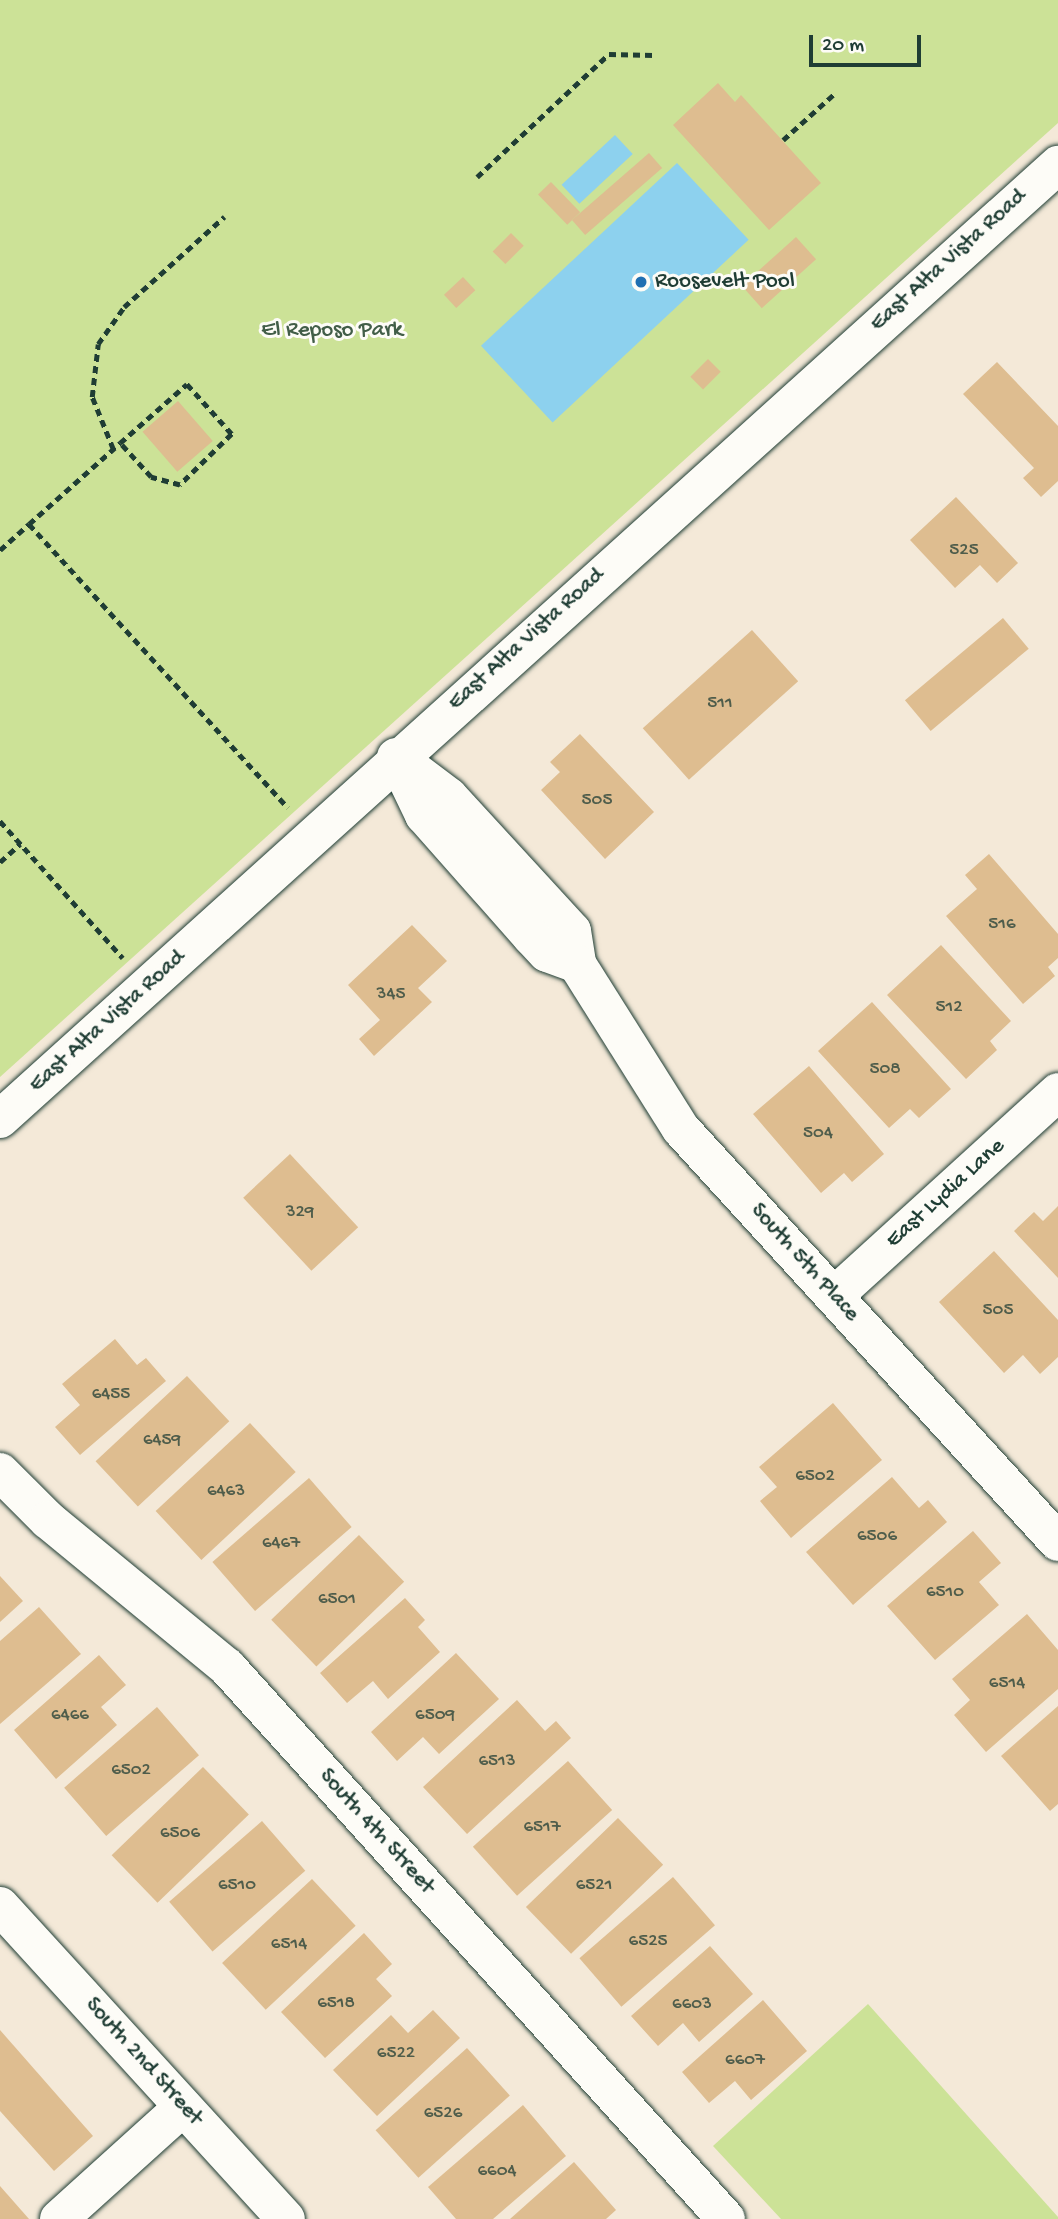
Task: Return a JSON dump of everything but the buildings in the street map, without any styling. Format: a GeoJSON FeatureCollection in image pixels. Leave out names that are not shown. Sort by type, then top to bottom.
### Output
{"type":"FeatureCollection","features":[{"type":"Feature","properties":{"kind":"street","name":"East Alta Vista Road"},"geometry":{"type":"LineString","coordinates":[[0,1119],[396,757],[1058,165]]}},
{"type":"Feature","properties":{"kind":"street","name":"South 5th Place"},"geometry":{"type":"LineString","coordinates":[[396,757],[449,797],[503,880],[572,930],[577,964],[681,1129],[1058,1542]]}},
{"type":"Feature","properties":{"kind":"street","name":"East Lydia Lane"},"geometry":{"type":"LineString","coordinates":[[834,1296],[1058,1092]]}},
{"type":"Feature","properties":{"kind":"street","name":"South 4th Street"},"geometry":{"type":"LineString","coordinates":[[0,1472],[48,1520],[227,1667],[726,2219]]}},
{"type":"Feature","properties":{"kind":"street","name":"South 2nd Street"},"geometry":{"type":"LineString","coordinates":[[0,1906],[286,2219]]}},
{"type":"Feature","properties":{"kind":"street"},"geometry":{"type":"LineString","coordinates":[[59,2219],[183,2107]]}},
{"type":"Feature","properties":{"kind":"path"},"geometry":{"type":"LineString","coordinates":[[477,177],[609,54],[654,55]]}},
{"type":"Feature","properties":{"kind":"path"},"geometry":{"type":"LineString","coordinates":[[783,140],[834,94]]}},
{"type":"Feature","properties":{"kind":"path"},"geometry":{"type":"LineString","coordinates":[[113,449],[92,397],[98,344],[124,307],[224,217]]}},
{"type":"Feature","properties":{"kind":"path"},"geometry":{"type":"LineString","coordinates":[[0,550],[113,449],[187,384],[232,434],[180,485],[151,477],[120,443]]}},
{"type":"Feature","properties":{"kind":"path"},"geometry":{"type":"LineString","coordinates":[[30,524],[312,835]]}},
{"type":"Feature","properties":{"kind":"path"},"geometry":{"type":"LineString","coordinates":[[0,821],[148,986]]}},
{"type":"Feature","properties":{"kind":"path"},"geometry":{"type":"LineString","coordinates":[[0,862],[20,844]]}},
{"type":"Feature","properties":{"kind":"green space","name":"El Reposo Park"},"geometry":{"type":"Polygon","coordinates":[[[0,0],[1058,0],[1058,123],[0,1077],[0,0]]]}},
{"type":"Feature","properties":{"kind":"green space"},"geometry":{"type":"Polygon","coordinates":[[[868,2004],[1058,2219],[781,2219],[713,2146],[868,2004]]]}},
{"type":"Feature","properties":{"kind":"water"},"geometry":{"type":"Polygon","coordinates":[[[615,135],[633,154],[579,204],[562,185],[615,135]]]}},
{"type":"Feature","properties":{"kind":"water"},"geometry":{"type":"Polygon","coordinates":[[[677,163],[749,240],[553,423],[481,346],[677,163]]]}},
{"type":"Feature","properties":{"kind":"place","name":"Roosevelt Pool"},"geometry":{"type":"Point","coordinates":[641,282]}}]}
